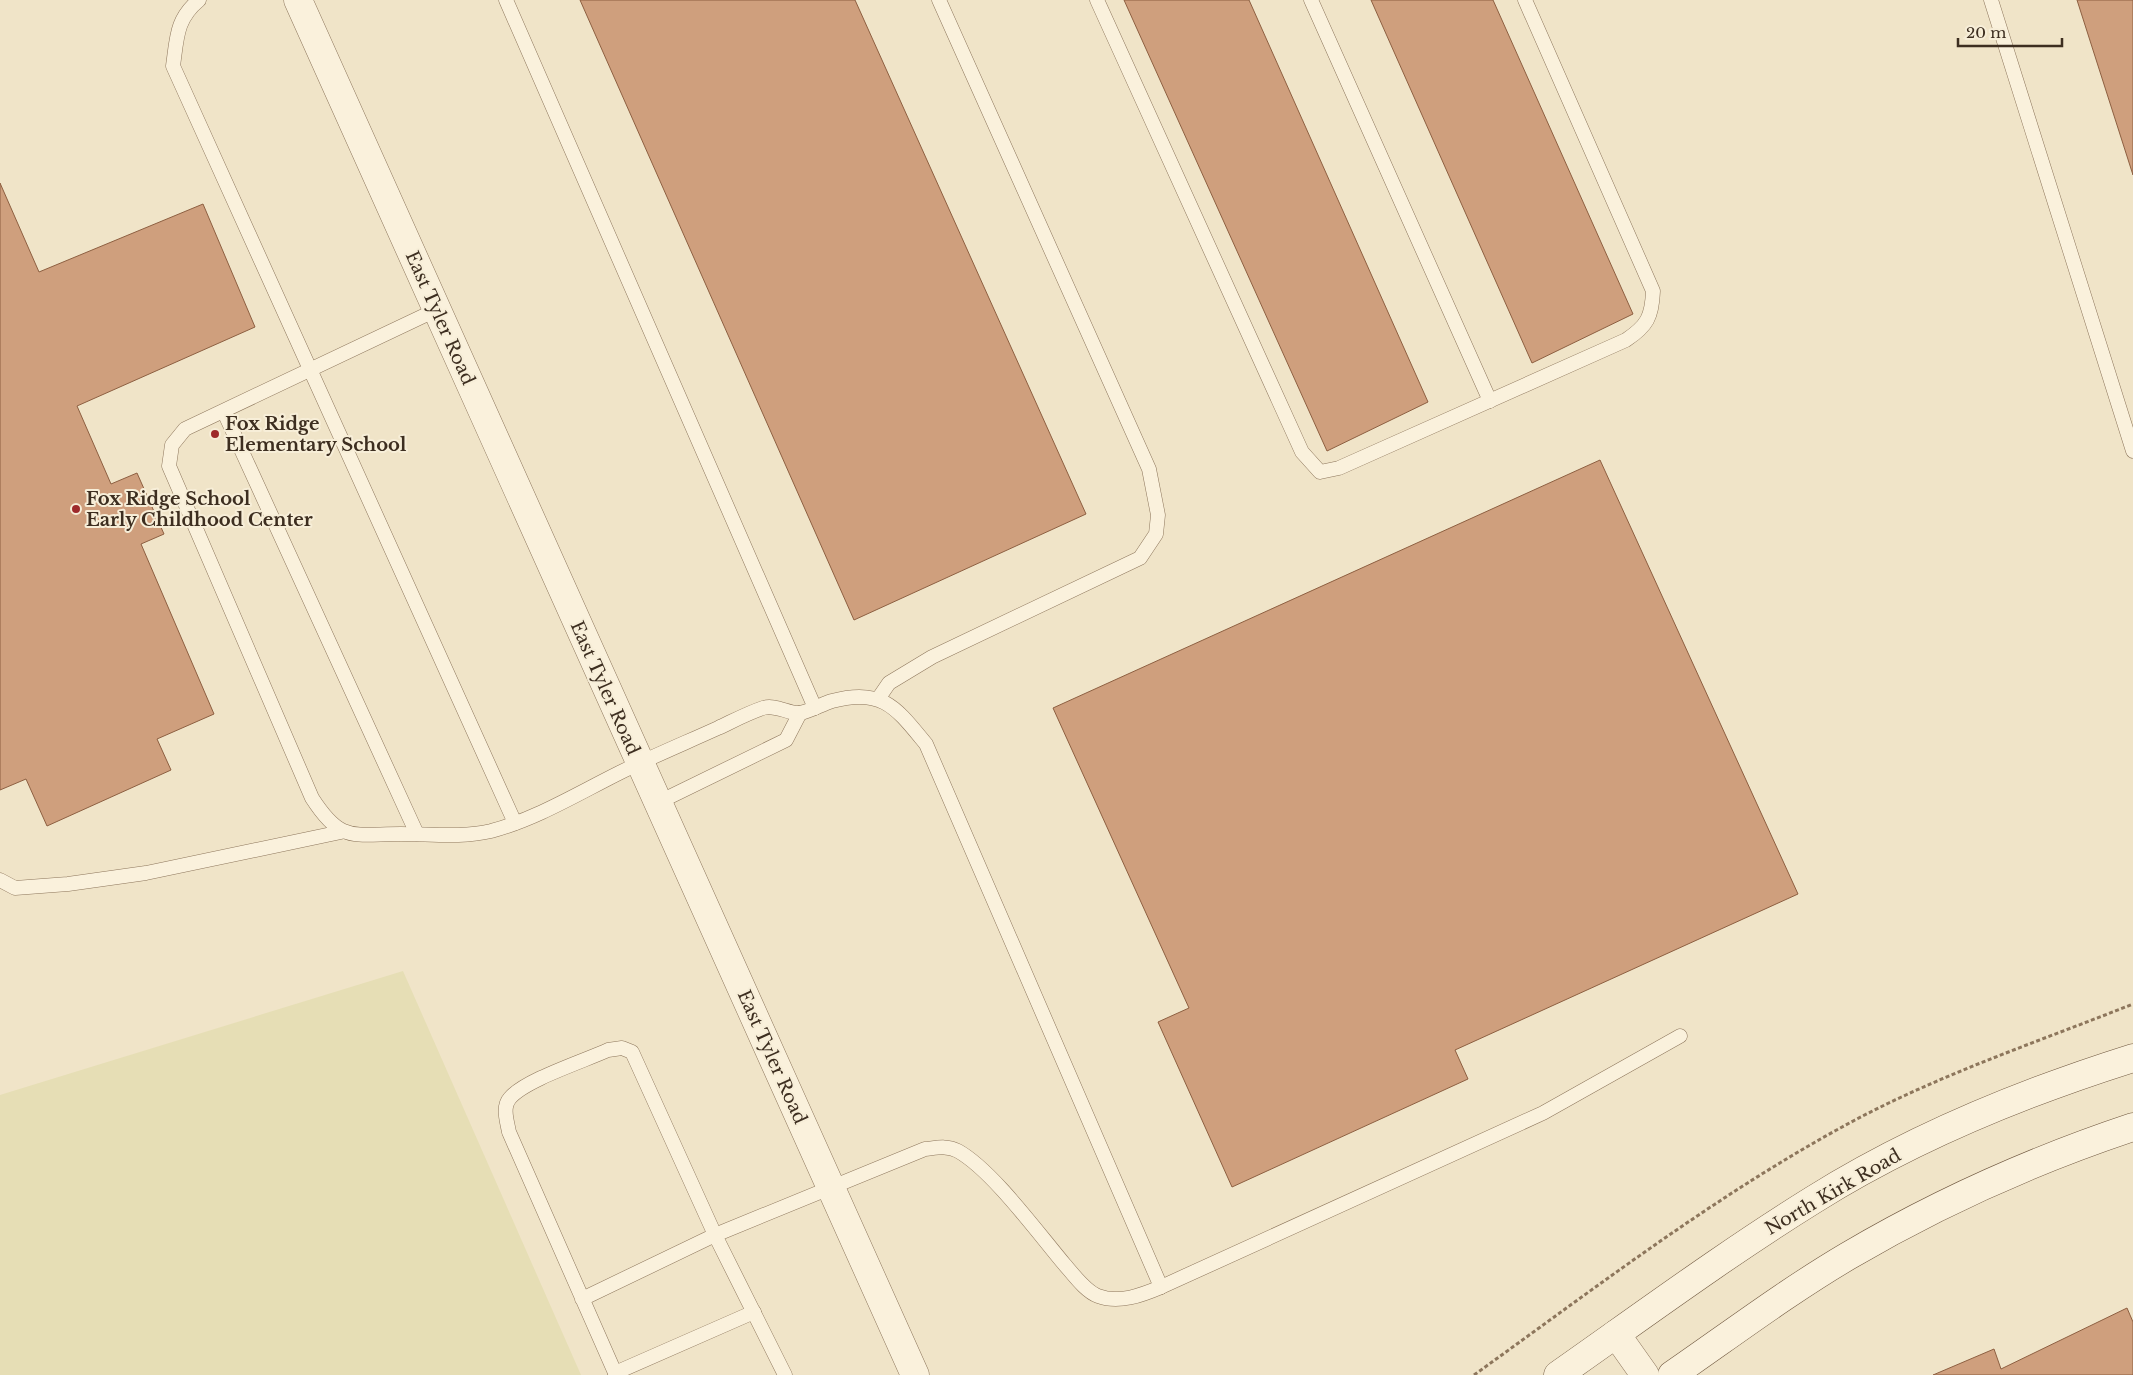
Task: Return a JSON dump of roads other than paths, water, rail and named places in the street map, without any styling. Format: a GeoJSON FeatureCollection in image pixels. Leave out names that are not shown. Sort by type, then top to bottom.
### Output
{"type":"FeatureCollection","features":[{"type":"Feature","properties":{"kind":"street","name":"East Tyler Road"},"geometry":{"type":"LineString","coordinates":[[298,0],[915,1375]]}},
{"type":"Feature","properties":{"kind":"street","name":"North Kirk Road"},"geometry":{"type":"LineString","coordinates":[[1558,1375],[1737,1250],[1814,1199],[1899,1152],[1992,1108],[2074,1077],[2133,1058]]}},
{"type":"Feature","properties":{"kind":"street"},"geometry":{"type":"LineString","coordinates":[[1672,1375],[1847,1256],[1925,1214],[2019,1168],[2133,1127]]}},
{"type":"Feature","properties":{"kind":"street"},"geometry":{"type":"LineString","coordinates":[[1616,1334],[1645,1375]]}},
{"type":"Feature","properties":{"kind":"lane"},"geometry":{"type":"LineString","coordinates":[[199,0],[189,8],[179,26],[173,66],[514,822]]}},
{"type":"Feature","properties":{"kind":"lane"},"geometry":{"type":"LineString","coordinates":[[506,0],[815,708]]}},
{"type":"Feature","properties":{"kind":"lane"},"geometry":{"type":"LineString","coordinates":[[878,699],[889,683],[932,656],[1140,558],[1156,534],[1158,515],[1148,469],[939,0]]}},
{"type":"Feature","properties":{"kind":"lane"},"geometry":{"type":"LineString","coordinates":[[1097,0],[1302,452],[1320,472],[1339,468],[1626,340],[1642,329],[1653,310],[1653,291],[1525,0]]}},
{"type":"Feature","properties":{"kind":"lane"},"geometry":{"type":"LineString","coordinates":[[1311,0],[1490,401]]}},
{"type":"Feature","properties":{"kind":"lane"},"geometry":{"type":"LineString","coordinates":[[1991,0],[2133,451]]}},
{"type":"Feature","properties":{"kind":"lane"},"geometry":{"type":"LineString","coordinates":[[341,832],[330,825],[312,798],[170,466],[172,445],[185,430],[436,310]]}},
{"type":"Feature","properties":{"kind":"lane"},"geometry":{"type":"LineString","coordinates":[[224,412],[418,834]]}},
{"type":"Feature","properties":{"kind":"lane"},"geometry":{"type":"LineString","coordinates":[[0,880],[15,888],[146,873],[341,832],[356,834],[470,834],[491,831],[539,813],[639,763],[765,707],[800,713],[833,701],[857,696],[878,699],[898,710],[926,744],[1161,1287]]}},
{"type":"Feature","properties":{"kind":"lane"},"geometry":{"type":"LineString","coordinates":[[657,803],[786,740],[800,713]]}},
{"type":"Feature","properties":{"kind":"lane"},"geometry":{"type":"LineString","coordinates":[[582,1299],[715,1235],[924,1149],[944,1147],[957,1150],[976,1164],[1080,1282],[1097,1296],[1121,1299],[1142,1295],[1543,1113],[1680,1036]]}},
{"type":"Feature","properties":{"kind":"lane"},"geometry":{"type":"LineString","coordinates":[[754,1312],[615,1374],[509,1132],[505,1115],[508,1099],[524,1086],[608,1050],[622,1048],[632,1052],[715,1235],[754,1312],[785,1375]]}},
{"type":"Feature","properties":{"kind":"place","name":"Fox Ridge Elementary School"},"geometry":{"type":"Point","coordinates":[215,434]}},
{"type":"Feature","properties":{"kind":"place","name":"Fox Ridge School Early Childhood Center"},"geometry":{"type":"Point","coordinates":[76,509]}}]}
